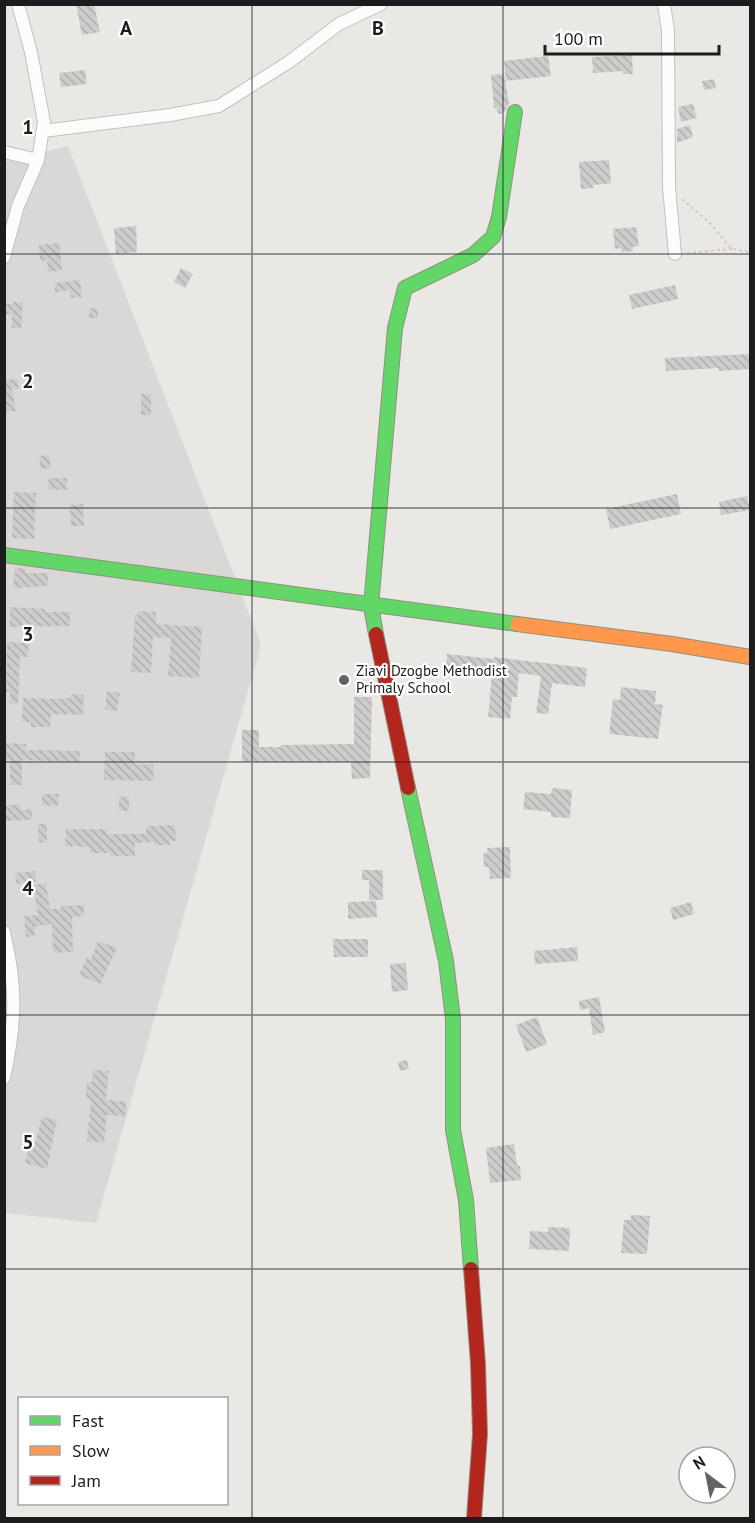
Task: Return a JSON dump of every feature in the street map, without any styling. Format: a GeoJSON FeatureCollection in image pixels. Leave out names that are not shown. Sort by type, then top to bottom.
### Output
{"type":"FeatureCollection","features":[{"type":"Feature","properties":{"kind":"street"},"geometry":{"type":"LineString","coordinates":[[4,257],[18,207],[38,160],[44,122],[32,52],[18,4]]}},
{"type":"Feature","properties":{"kind":"street"},"geometry":{"type":"LineString","coordinates":[[43,131],[170,115],[219,106],[290,62],[339,24],[381,4]]}},
{"type":"Feature","properties":{"kind":"street"},"geometry":{"type":"LineString","coordinates":[[664,4],[668,31],[669,187],[675,254]]}},
{"type":"Feature","properties":{"kind":"street"},"geometry":{"type":"LineString","coordinates":[[474,1518],[480,1434],[478,1364],[466,1200],[453,1130],[453,1019],[446,962],[371,606],[394,339],[399,306],[405,288],[468,257],[485,245],[496,232],[515,112]]}},
{"type":"Feature","properties":{"kind":"street"},"geometry":{"type":"LineString","coordinates":[[4,152],[38,160]]}},
{"type":"Feature","properties":{"kind":"street"},"geometry":{"type":"LineString","coordinates":[[4,555],[307,595],[371,606],[650,641],[750,657]]}},
{"type":"Feature","properties":{"kind":"street"},"geometry":{"type":"LineString","coordinates":[[4,932],[13,999],[10,1055],[4,1078]]}},
{"type":"Feature","properties":{"kind":"path"},"geometry":{"type":"LineString","coordinates":[[669,187],[711,224],[733,249]]}},
{"type":"Feature","properties":{"kind":"path"},"geometry":{"type":"LineString","coordinates":[[675,254],[733,249],[750,252]]}},
{"type":"Feature","properties":{"kind":"shaded area"},"geometry":{"type":"Polygon","coordinates":[[[68,146],[261,645],[96,1223],[5,1213],[4,162],[68,146]]]}},
{"type":"Feature","properties":{"kind":"building"},"geometry":{"type":"Polygon","coordinates":[[[76,4],[94,4],[100,32],[82,35],[76,4]]]}},
{"type":"Feature","properties":{"kind":"building"},"geometry":{"type":"Polygon","coordinates":[[[632,55],[633,74],[623,74],[623,71],[593,73],[592,57],[632,55]]]}},
{"type":"Feature","properties":{"kind":"building"},"geometry":{"type":"Polygon","coordinates":[[[548,56],[551,76],[506,81],[504,61],[548,56]]]}},
{"type":"Feature","properties":{"kind":"building"},"geometry":{"type":"Polygon","coordinates":[[[85,70],[87,84],[61,87],[59,73],[85,70]]]}},
{"type":"Feature","properties":{"kind":"building"},"geometry":{"type":"Polygon","coordinates":[[[504,74],[509,104],[504,113],[498,114],[497,108],[494,108],[491,75],[504,74]]]}},
{"type":"Feature","properties":{"kind":"building"},"geometry":{"type":"Polygon","coordinates":[[[714,79],[716,88],[704,90],[702,81],[714,79]]]}},
{"type":"Feature","properties":{"kind":"building"},"geometry":{"type":"Polygon","coordinates":[[[693,104],[697,118],[681,122],[678,107],[693,104]]]}},
{"type":"Feature","properties":{"kind":"building"},"geometry":{"type":"Polygon","coordinates":[[[690,125],[693,137],[677,143],[677,129],[690,125]]]}},
{"type":"Feature","properties":{"kind":"building"},"geometry":{"type":"Polygon","coordinates":[[[609,160],[611,183],[581,189],[579,162],[609,160]]]}},
{"type":"Feature","properties":{"kind":"building"},"geometry":{"type":"Polygon","coordinates":[[[136,226],[137,252],[116,254],[114,228],[136,226]]]}},
{"type":"Feature","properties":{"kind":"building"},"geometry":{"type":"Polygon","coordinates":[[[636,227],[639,246],[632,247],[633,251],[622,252],[621,248],[615,249],[613,229],[636,227]]]}},
{"type":"Feature","properties":{"kind":"building"},"geometry":{"type":"Polygon","coordinates":[[[59,243],[62,270],[48,272],[47,260],[40,261],[39,245],[59,243]]]}},
{"type":"Feature","properties":{"kind":"building"},"geometry":{"type":"Polygon","coordinates":[[[181,268],[193,274],[185,288],[174,282],[181,268]]]}},
{"type":"Feature","properties":{"kind":"building"},"geometry":{"type":"Polygon","coordinates":[[[80,280],[82,297],[71,298],[70,290],[55,292],[55,283],[80,280]]]}},
{"type":"Feature","properties":{"kind":"building"},"geometry":{"type":"Polygon","coordinates":[[[675,285],[678,299],[632,309],[629,295],[675,285]]]}},
{"type":"Feature","properties":{"kind":"building"},"geometry":{"type":"Polygon","coordinates":[[[13,302],[23,302],[21,328],[12,328],[12,314],[4,314],[4,304],[13,304],[13,302]]]}},
{"type":"Feature","properties":{"kind":"building"},"geometry":{"type":"Polygon","coordinates":[[[89,308],[98,309],[98,318],[89,318],[89,308]]]}},
{"type":"Feature","properties":{"kind":"building"},"geometry":{"type":"Polygon","coordinates":[[[750,354],[750,369],[666,371],[665,358],[750,354]]]}},
{"type":"Feature","properties":{"kind":"building"},"geometry":{"type":"Polygon","coordinates":[[[18,379],[18,389],[12,389],[16,411],[6,412],[6,380],[18,379]]]}},
{"type":"Feature","properties":{"kind":"building"},"geometry":{"type":"Polygon","coordinates":[[[141,394],[151,394],[151,415],[141,415],[141,394]]]}},
{"type":"Feature","properties":{"kind":"building"},"geometry":{"type":"Polygon","coordinates":[[[49,455],[51,468],[41,469],[39,456],[49,455]]]}},
{"type":"Feature","properties":{"kind":"building"},"geometry":{"type":"Polygon","coordinates":[[[49,478],[67,478],[67,490],[48,489],[49,478]]]}},
{"type":"Feature","properties":{"kind":"building"},"geometry":{"type":"Polygon","coordinates":[[[14,492],[36,493],[34,539],[12,538],[14,492]]]}},
{"type":"Feature","properties":{"kind":"building"},"geometry":{"type":"Polygon","coordinates":[[[677,494],[681,514],[610,529],[606,509],[677,494]]]}},
{"type":"Feature","properties":{"kind":"building"},"geometry":{"type":"Polygon","coordinates":[[[747,496],[750,510],[721,515],[719,502],[747,496]]]}},
{"type":"Feature","properties":{"kind":"building"},"geometry":{"type":"Polygon","coordinates":[[[83,504],[84,526],[71,526],[70,505],[83,504]]]}},
{"type":"Feature","properties":{"kind":"building"},"geometry":{"type":"Polygon","coordinates":[[[15,568],[26,569],[25,573],[48,573],[48,586],[13,588],[15,568]]]}},
{"type":"Feature","properties":{"kind":"building"},"geometry":{"type":"Polygon","coordinates":[[[10,607],[45,609],[45,612],[70,612],[70,626],[9,627],[10,607]]]}},
{"type":"Feature","properties":{"kind":"building"},"geometry":{"type":"Polygon","coordinates":[[[138,611],[156,612],[156,624],[202,627],[199,678],[168,676],[171,638],[153,637],[151,673],[131,672],[135,614],[138,615],[138,611]]]}},
{"type":"Feature","properties":{"kind":"building"},"geometry":{"type":"Polygon","coordinates":[[[7,642],[29,643],[28,657],[20,657],[18,704],[9,703],[10,692],[6,692],[7,642]]]}},
{"type":"Feature","properties":{"kind":"building"},"geometry":{"type":"Polygon","coordinates":[[[447,654],[587,668],[585,687],[552,683],[548,714],[536,713],[541,676],[519,673],[517,697],[512,697],[510,719],[488,717],[492,674],[446,669],[447,654]]]}},
{"type":"Feature","properties":{"kind":"building"},"geometry":{"type":"Polygon","coordinates":[[[621,687],[656,691],[655,704],[663,705],[658,739],[609,734],[613,699],[620,700],[621,687]]]}},
{"type":"Feature","properties":{"kind":"building"},"geometry":{"type":"Polygon","coordinates":[[[107,691],[120,693],[117,711],[105,709],[107,691]]]}},
{"type":"Feature","properties":{"kind":"building"},"geometry":{"type":"Polygon","coordinates":[[[71,694],[84,695],[83,715],[51,714],[50,727],[31,727],[31,722],[22,722],[23,698],[71,698],[71,694]]]}},
{"type":"Feature","properties":{"kind":"building"},"geometry":{"type":"Polygon","coordinates":[[[354,697],[372,697],[370,778],[352,779],[351,762],[242,762],[242,730],[259,730],[259,747],[354,744],[354,697]]]}},
{"type":"Feature","properties":{"kind":"building"},"geometry":{"type":"Polygon","coordinates":[[[6,743],[26,744],[26,750],[80,751],[79,762],[22,760],[22,785],[10,785],[10,760],[5,760],[6,743]]]}},
{"type":"Feature","properties":{"kind":"building"},"geometry":{"type":"Polygon","coordinates":[[[105,752],[135,752],[135,765],[153,764],[154,781],[104,780],[105,752]]]}},
{"type":"Feature","properties":{"kind":"building"},"geometry":{"type":"Polygon","coordinates":[[[552,788],[572,790],[570,818],[551,817],[551,812],[523,809],[525,792],[551,794],[552,788]]]}},
{"type":"Feature","properties":{"kind":"building"},"geometry":{"type":"Polygon","coordinates":[[[42,794],[59,794],[58,806],[42,805],[42,794]]]}},
{"type":"Feature","properties":{"kind":"building"},"geometry":{"type":"Polygon","coordinates":[[[129,796],[129,811],[119,811],[119,797],[129,796]]]}},
{"type":"Feature","properties":{"kind":"building"},"geometry":{"type":"Polygon","coordinates":[[[20,804],[21,810],[32,809],[32,820],[4,821],[4,806],[20,804]]]}},
{"type":"Feature","properties":{"kind":"building"},"geometry":{"type":"Polygon","coordinates":[[[38,824],[47,824],[47,842],[39,843],[38,824]]]}},
{"type":"Feature","properties":{"kind":"building"},"geometry":{"type":"Polygon","coordinates":[[[175,825],[176,841],[169,841],[170,845],[154,845],[154,842],[135,843],[135,856],[110,856],[110,853],[90,853],[90,847],[65,846],[66,829],[107,829],[107,834],[146,834],[146,826],[175,825]]]}},
{"type":"Feature","properties":{"kind":"building"},"geometry":{"type":"Polygon","coordinates":[[[510,847],[511,878],[490,879],[489,867],[484,867],[483,854],[487,853],[487,848],[510,847]]]}},
{"type":"Feature","properties":{"kind":"building"},"geometry":{"type":"Polygon","coordinates":[[[362,870],[383,870],[383,900],[369,900],[369,880],[362,880],[362,870]]]}},
{"type":"Feature","properties":{"kind":"building"},"geometry":{"type":"Polygon","coordinates":[[[35,871],[36,882],[16,884],[15,873],[35,871]]]}},
{"type":"Feature","properties":{"kind":"building"},"geometry":{"type":"Polygon","coordinates":[[[46,883],[50,909],[84,905],[84,916],[72,917],[73,952],[53,953],[52,924],[34,927],[35,936],[26,937],[24,916],[38,915],[33,885],[46,883]]]}},
{"type":"Feature","properties":{"kind":"building"},"geometry":{"type":"Polygon","coordinates":[[[376,901],[377,917],[348,919],[348,902],[376,901]]]}},
{"type":"Feature","properties":{"kind":"building"},"geometry":{"type":"Polygon","coordinates":[[[691,902],[694,914],[673,920],[670,908],[691,902]]]}},
{"type":"Feature","properties":{"kind":"building"},"geometry":{"type":"Polygon","coordinates":[[[333,939],[368,939],[368,957],[334,957],[333,939]]]}},
{"type":"Feature","properties":{"kind":"building"},"geometry":{"type":"Polygon","coordinates":[[[98,941],[117,948],[100,984],[79,975],[87,957],[91,959],[98,941]]]}},
{"type":"Feature","properties":{"kind":"building"},"geometry":{"type":"Polygon","coordinates":[[[577,947],[578,961],[535,964],[534,951],[577,947]]]}},
{"type":"Feature","properties":{"kind":"building"},"geometry":{"type":"Polygon","coordinates":[[[406,963],[408,990],[392,992],[390,964],[406,963]]]}},
{"type":"Feature","properties":{"kind":"building"},"geometry":{"type":"Polygon","coordinates":[[[599,997],[605,1032],[593,1035],[589,1008],[580,1010],[579,1001],[599,997]]]}},
{"type":"Feature","properties":{"kind":"building"},"geometry":{"type":"Polygon","coordinates":[[[537,1017],[547,1044],[526,1052],[516,1025],[537,1017]]]}},
{"type":"Feature","properties":{"kind":"building"},"geometry":{"type":"Polygon","coordinates":[[[407,1060],[409,1069],[400,1071],[398,1062],[407,1060]]]}},
{"type":"Feature","properties":{"kind":"building"},"geometry":{"type":"Polygon","coordinates":[[[93,1070],[109,1071],[106,1100],[126,1102],[125,1116],[107,1115],[104,1143],[87,1141],[91,1099],[86,1099],[87,1082],[92,1082],[93,1070]]]}},
{"type":"Feature","properties":{"kind":"building"},"geometry":{"type":"Polygon","coordinates":[[[42,1117],[57,1120],[47,1169],[25,1163],[30,1143],[35,1144],[42,1117]]]}},
{"type":"Feature","properties":{"kind":"building"},"geometry":{"type":"Polygon","coordinates":[[[514,1144],[521,1180],[490,1183],[486,1148],[514,1144]]]}},
{"type":"Feature","properties":{"kind":"building"},"geometry":{"type":"Polygon","coordinates":[[[631,1215],[650,1216],[647,1254],[621,1253],[624,1220],[631,1220],[631,1215]]]}},
{"type":"Feature","properties":{"kind":"building"},"geometry":{"type":"Polygon","coordinates":[[[548,1227],[570,1228],[569,1251],[529,1249],[530,1231],[548,1232],[548,1227]]]}},
{"type":"Feature","properties":{"kind":"traffic: fast"},"geometry":{"type":"LineString","coordinates":[[376,634],[371,606],[395,328],[405,288],[473,255],[493,237],[499,217],[515,112]]}},
{"type":"Feature","properties":{"kind":"traffic: fast"},"geometry":{"type":"LineString","coordinates":[[4,555],[517,624]]}},
{"type":"Feature","properties":{"kind":"traffic: fast"},"geometry":{"type":"LineString","coordinates":[[408,788],[446,961],[453,1019],[453,1130],[466,1200],[471,1269]]}},
{"type":"Feature","properties":{"kind":"traffic: slow"},"geometry":{"type":"LineString","coordinates":[[517,624],[672,644],[750,657]]}},
{"type":"Feature","properties":{"kind":"traffic: jam"},"geometry":{"type":"LineString","coordinates":[[376,634],[408,788]]}},
{"type":"Feature","properties":{"kind":"traffic: jam"},"geometry":{"type":"LineString","coordinates":[[471,1269],[478,1364],[480,1434],[474,1518]]}},
{"type":"Feature","properties":{"kind":"place","name":"Ziavi Dzogbe Methodist Primaly School"},"geometry":{"type":"Point","coordinates":[344,680]}}]}
